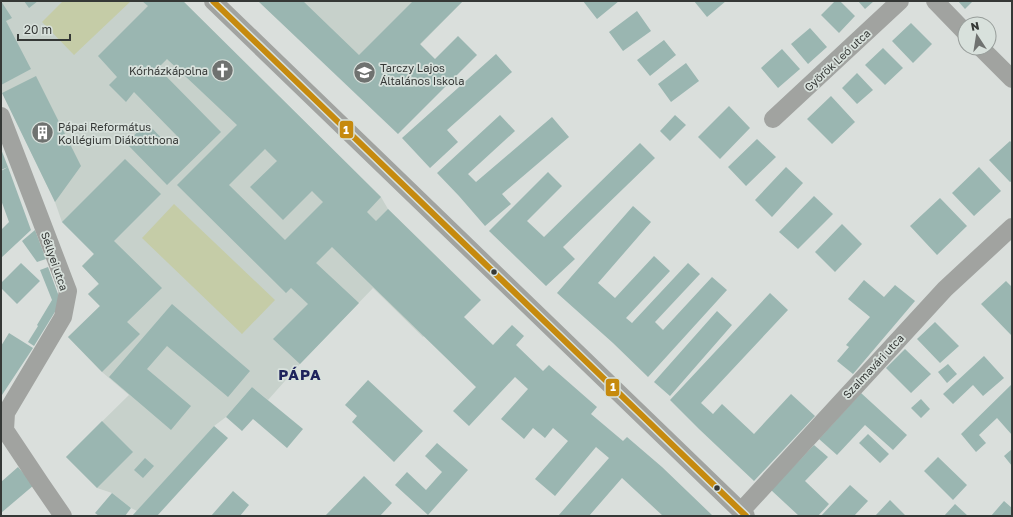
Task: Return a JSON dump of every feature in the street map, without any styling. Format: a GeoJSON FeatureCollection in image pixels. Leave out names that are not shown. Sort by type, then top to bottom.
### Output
{"type":"FeatureCollection","features":[{"type":"Feature","properties":{"kind":"street"},"geometry":{"type":"LineString","coordinates":[[214,1],[743,514]]}},
{"type":"Feature","properties":{"kind":"street","name":"Györök Leó utca"},"geometry":{"type":"LineString","coordinates":[[773,120],[900,1]]}},
{"type":"Feature","properties":{"kind":"street"},"geometry":{"type":"LineString","coordinates":[[935,1],[957,24]]}},
{"type":"Feature","properties":{"kind":"street"},"geometry":{"type":"LineString","coordinates":[[989,56],[1012,79]]}},
{"type":"Feature","properties":{"kind":"street","name":"Séllyei utca"},"geometry":{"type":"LineString","coordinates":[[1,116],[68,291],[63,317],[6,413],[5,430],[63,516]]}},
{"type":"Feature","properties":{"kind":"street","name":"Szalmavári utca"},"geometry":{"type":"LineString","coordinates":[[743,514],[945,289],[1012,227]]}},
{"type":"Feature","properties":{"kind":"shaded area"},"geometry":{"type":"Polygon","coordinates":[[[1,1],[183,1],[381,197],[388,209],[470,289],[423,337],[373,288],[300,364],[268,400],[252,387],[226,417],[214,426],[137,511],[112,493],[97,488],[66,457],[129,395],[102,372],[68,337],[100,306],[88,294],[99,283],[82,266],[94,254],[62,222],[55,202],[1,90],[1,1]]]}},
{"type":"Feature","properties":{"kind":"shaded area","name":"Tarczy Lajos Általános Iskola"},"geometry":{"type":"Polygon","coordinates":[[[258,1],[463,1],[365,101],[258,1]]]}},
{"type":"Feature","properties":{"kind":"green space"},"geometry":{"type":"Polygon","coordinates":[[[63,1],[131,1],[74,55],[42,22],[63,1]]]}},
{"type":"Feature","properties":{"kind":"green space"},"geometry":{"type":"Polygon","coordinates":[[[174,204],[275,300],[242,334],[142,238],[174,204]]]}},
{"type":"Feature","properties":{"kind":"building"},"geometry":{"type":"Polygon","coordinates":[[[1,1],[12,18],[6,21],[31,69],[1,85],[1,1]]]}},
{"type":"Feature","properties":{"kind":"building"},"geometry":{"type":"Polygon","coordinates":[[[24,1],[38,1],[29,8],[24,1]]]}},
{"type":"Feature","properties":{"kind":"building"},"geometry":{"type":"Polygon","coordinates":[[[142,1],[183,1],[381,197],[367,212],[376,221],[388,209],[481,300],[464,317],[493,345],[512,325],[524,336],[516,345],[543,371],[549,365],[597,407],[591,414],[623,441],[627,437],[662,467],[713,516],[663,516],[622,478],[589,516],[558,516],[609,458],[596,447],[555,496],[535,479],[568,441],[553,428],[545,438],[533,428],[524,439],[501,419],[528,389],[515,377],[469,426],[453,411],[476,387],[332,247],[316,263],[359,303],[300,364],[273,339],[308,304],[291,288],[286,293],[177,185],[237,125],[167,59],[158,68],[221,132],[167,185],[126,143],[147,123],[169,146],[178,137],[134,92],[126,102],[109,85],[117,77],[98,56],[148,6],[142,1]],[[265,149],[229,185],[285,240],[323,202],[312,191],[283,220],[250,187],[277,161],[265,149]]]}},
{"type":"Feature","properties":{"kind":"building","name":"Tarczy Lajos Általános Iskola"},"geometry":{"type":"Polygon","coordinates":[[[258,1],[303,1],[359,55],[413,1],[463,1],[420,44],[435,59],[458,36],[477,55],[398,134],[258,1]]]}},
{"type":"Feature","properties":{"kind":"building"},"geometry":{"type":"Polygon","coordinates":[[[583,1],[619,1],[597,19],[583,1]]]}},
{"type":"Feature","properties":{"kind":"building"},"geometry":{"type":"Polygon","coordinates":[[[694,1],[726,1],[707,17],[694,1]]]}},
{"type":"Feature","properties":{"kind":"building"},"geometry":{"type":"Polygon","coordinates":[[[835,1],[840,1],[855,16],[839,33],[821,15],[835,1]]]}},
{"type":"Feature","properties":{"kind":"building"},"geometry":{"type":"Polygon","coordinates":[[[858,1],[874,1],[865,9],[858,1]]]}},
{"type":"Feature","properties":{"kind":"building"},"geometry":{"type":"Polygon","coordinates":[[[958,1],[973,1],[965,9],[958,1]]]}},
{"type":"Feature","properties":{"kind":"building"},"geometry":{"type":"Polygon","coordinates":[[[637,11],[651,31],[623,51],[609,32],[637,11]]]}},
{"type":"Feature","properties":{"kind":"building"},"geometry":{"type":"Polygon","coordinates":[[[911,23],[932,44],[913,63],[892,41],[911,23]]]}},
{"type":"Feature","properties":{"kind":"building"},"geometry":{"type":"Polygon","coordinates":[[[810,28],[827,47],[808,64],[791,44],[810,28]]]}},
{"type":"Feature","properties":{"kind":"building"},"geometry":{"type":"Polygon","coordinates":[[[664,40],[676,55],[650,76],[637,60],[664,40]]]}},
{"type":"Feature","properties":{"kind":"building"},"geometry":{"type":"Polygon","coordinates":[[[883,48],[903,68],[885,85],[865,65],[883,48]]]}},
{"type":"Feature","properties":{"kind":"building"},"geometry":{"type":"Polygon","coordinates":[[[782,49],[800,69],[778,88],[761,68],[782,49]]]}},
{"type":"Feature","properties":{"kind":"building"},"geometry":{"type":"Polygon","coordinates":[[[496,54],[512,72],[447,130],[458,142],[430,168],[402,138],[496,54]]]}},
{"type":"Feature","properties":{"kind":"building"},"geometry":{"type":"Polygon","coordinates":[[[686,63],[699,81],[671,102],[658,84],[686,63]]]}},
{"type":"Feature","properties":{"kind":"building"},"geometry":{"type":"Polygon","coordinates":[[[857,73],[873,90],[857,104],[842,88],[857,73]]]}},
{"type":"Feature","properties":{"kind":"building","name":"Pápai Református Kollégium Diákotthona"},"geometry":{"type":"Polygon","coordinates":[[[36,76],[81,166],[55,202],[2,93],[36,76]]]}},
{"type":"Feature","properties":{"kind":"building"},"geometry":{"type":"Polygon","coordinates":[[[831,96],[855,122],[832,144],[807,119],[831,96]]]}},
{"type":"Feature","properties":{"kind":"building"},"geometry":{"type":"Polygon","coordinates":[[[729,106],[750,128],[720,159],[698,137],[729,106]]]}},
{"type":"Feature","properties":{"kind":"building"},"geometry":{"type":"Polygon","coordinates":[[[500,115],[515,131],[468,174],[476,182],[552,117],[569,137],[502,194],[511,204],[485,226],[437,173],[500,115]]]}},
{"type":"Feature","properties":{"kind":"building"},"geometry":{"type":"Polygon","coordinates":[[[675,115],[686,125],[670,141],[660,131],[675,115]]]}},
{"type":"Feature","properties":{"kind":"building"},"geometry":{"type":"Polygon","coordinates":[[[757,139],[776,157],[746,186],[728,167],[757,139]]]}},
{"type":"Feature","properties":{"kind":"building"},"geometry":{"type":"Polygon","coordinates":[[[1010,141],[1012,143],[1012,181],[1010,182],[989,160],[1010,141]]]}},
{"type":"Feature","properties":{"kind":"building"},"geometry":{"type":"Polygon","coordinates":[[[640,143],[655,158],[563,247],[575,259],[546,286],[489,231],[548,172],[562,186],[527,221],[544,237],[640,143]]]}},
{"type":"Feature","properties":{"kind":"building"},"geometry":{"type":"Polygon","coordinates":[[[1,149],[8,167],[1,170],[1,149]]]}},
{"type":"Feature","properties":{"kind":"building"},"geometry":{"type":"Polygon","coordinates":[[[125,159],[161,194],[114,241],[162,288],[127,322],[140,334],[102,372],[68,337],[100,306],[88,294],[99,284],[82,266],[94,254],[62,222],[125,159]]]}},
{"type":"Feature","properties":{"kind":"building"},"geometry":{"type":"Polygon","coordinates":[[[8,167],[31,230],[1,258],[1,230],[9,222],[1,200],[1,171],[8,167]]]}},
{"type":"Feature","properties":{"kind":"building"},"geometry":{"type":"Polygon","coordinates":[[[786,167],[803,183],[772,217],[755,200],[786,167]]]}},
{"type":"Feature","properties":{"kind":"building"},"geometry":{"type":"Polygon","coordinates":[[[979,167],[1001,191],[974,216],[952,193],[979,167]]]}},
{"type":"Feature","properties":{"kind":"building"},"geometry":{"type":"Polygon","coordinates":[[[814,196],[833,214],[798,249],[779,232],[814,196]]]}},
{"type":"Feature","properties":{"kind":"building"},"geometry":{"type":"Polygon","coordinates":[[[940,198],[967,226],[937,255],[910,226],[940,198]]]}},
{"type":"Feature","properties":{"kind":"building"},"geometry":{"type":"Polygon","coordinates":[[[633,206],[651,222],[598,283],[615,298],[654,256],[670,271],[626,318],[632,323],[688,263],[700,274],[655,322],[663,330],[712,277],[727,290],[648,377],[613,343],[557,293],[633,206]]]}},
{"type":"Feature","properties":{"kind":"building"},"geometry":{"type":"Polygon","coordinates":[[[842,224],[862,244],[835,272],[815,252],[842,224]]]}},
{"type":"Feature","properties":{"kind":"building"},"geometry":{"type":"Polygon","coordinates":[[[35,230],[46,259],[37,262],[22,241],[35,230]]]}},
{"type":"Feature","properties":{"kind":"building"},"geometry":{"type":"Polygon","coordinates":[[[21,263],[40,281],[17,304],[1,288],[1,283],[21,263]]]}},
{"type":"Feature","properties":{"kind":"building"},"geometry":{"type":"Polygon","coordinates":[[[48,267],[61,302],[34,346],[28,342],[52,300],[40,270],[48,267]]]}},
{"type":"Feature","properties":{"kind":"building"},"geometry":{"type":"Polygon","coordinates":[[[864,280],[884,297],[895,285],[915,301],[853,374],[837,361],[849,347],[846,345],[870,317],[848,299],[864,280]]]}},
{"type":"Feature","properties":{"kind":"building"},"geometry":{"type":"Polygon","coordinates":[[[1006,281],[1012,287],[1012,336],[981,304],[1006,281]]]}},
{"type":"Feature","properties":{"kind":"building"},"geometry":{"type":"Polygon","coordinates":[[[770,293],[788,310],[701,403],[713,414],[722,404],[754,434],[791,394],[815,416],[754,481],[670,400],[770,293]]]}},
{"type":"Feature","properties":{"kind":"building"},"geometry":{"type":"Polygon","coordinates":[[[172,304],[250,371],[228,397],[167,346],[147,369],[191,406],[171,430],[109,377],[172,304]]]}},
{"type":"Feature","properties":{"kind":"building"},"geometry":{"type":"Polygon","coordinates":[[[717,311],[732,325],[670,396],[654,382],[717,311]]]}},
{"type":"Feature","properties":{"kind":"building"},"geometry":{"type":"Polygon","coordinates":[[[935,322],[959,346],[940,363],[917,339],[935,322]]]}},
{"type":"Feature","properties":{"kind":"building"},"geometry":{"type":"Polygon","coordinates":[[[9,333],[33,348],[1,395],[1,346],[9,333]]]}},
{"type":"Feature","properties":{"kind":"building"},"geometry":{"type":"Polygon","coordinates":[[[905,349],[931,374],[911,393],[886,368],[905,349]]]}},
{"type":"Feature","properties":{"kind":"building"},"geometry":{"type":"Polygon","coordinates":[[[984,356],[1004,378],[983,396],[973,385],[953,404],[943,394],[984,356]]]}},
{"type":"Feature","properties":{"kind":"building"},"geometry":{"type":"Polygon","coordinates":[[[948,364],[957,374],[947,383],[938,372],[948,364]]]}},
{"type":"Feature","properties":{"kind":"building"},"geometry":{"type":"Polygon","coordinates":[[[368,380],[423,431],[394,462],[352,422],[357,416],[345,405],[368,380]]]}},
{"type":"Feature","properties":{"kind":"building"},"geometry":{"type":"Polygon","coordinates":[[[1012,384],[1012,435],[997,418],[979,435],[986,443],[976,452],[961,434],[1012,384]]]}},
{"type":"Feature","properties":{"kind":"building"},"geometry":{"type":"Polygon","coordinates":[[[252,387],[303,429],[287,448],[253,419],[242,431],[226,417],[252,387]]]}},
{"type":"Feature","properties":{"kind":"building"},"geometry":{"type":"Polygon","coordinates":[[[861,393],[907,435],[893,450],[865,425],[837,455],[819,439],[861,393]]]}},
{"type":"Feature","properties":{"kind":"building"},"geometry":{"type":"Polygon","coordinates":[[[921,399],[930,409],[921,418],[911,408],[921,399]]]}},
{"type":"Feature","properties":{"kind":"building"},"geometry":{"type":"Polygon","coordinates":[[[102,421],[133,452],[97,488],[66,457],[102,421]]]}},
{"type":"Feature","properties":{"kind":"building"},"geometry":{"type":"Polygon","coordinates":[[[214,426],[228,438],[157,516],[132,516],[214,426]]]}},
{"type":"Feature","properties":{"kind":"building"},"geometry":{"type":"Polygon","coordinates":[[[868,434],[889,454],[880,463],[859,443],[868,434]]]}},
{"type":"Feature","properties":{"kind":"building"},"geometry":{"type":"Polygon","coordinates":[[[437,443],[468,470],[428,515],[395,485],[407,472],[426,490],[442,472],[425,456],[437,443]]]}},
{"type":"Feature","properties":{"kind":"building"},"geometry":{"type":"Polygon","coordinates":[[[814,445],[828,457],[805,481],[829,504],[818,516],[799,516],[771,490],[814,445]]]}},
{"type":"Feature","properties":{"kind":"building"},"geometry":{"type":"Polygon","coordinates":[[[1012,449],[1012,466],[1004,456],[1012,449]]]}},
{"type":"Feature","properties":{"kind":"building"},"geometry":{"type":"Polygon","coordinates":[[[938,457],[967,485],[953,500],[924,471],[938,457]]]}},
{"type":"Feature","properties":{"kind":"building"},"geometry":{"type":"Polygon","coordinates":[[[145,458],[154,466],[143,478],[134,470],[145,458]]]}},
{"type":"Feature","properties":{"kind":"building"},"geometry":{"type":"Polygon","coordinates":[[[18,467],[34,485],[1,513],[1,482],[18,467]]]}},
{"type":"Feature","properties":{"kind":"building"},"geometry":{"type":"Polygon","coordinates":[[[364,476],[392,503],[380,516],[325,516],[364,476]]]}},
{"type":"Feature","properties":{"kind":"building"},"geometry":{"type":"Polygon","coordinates":[[[850,485],[868,501],[854,516],[821,516],[850,485]]]}},
{"type":"Feature","properties":{"kind":"building"},"geometry":{"type":"Polygon","coordinates":[[[233,491],[249,505],[240,516],[211,516],[233,491]]]}},
{"type":"Feature","properties":{"kind":"building"},"geometry":{"type":"Polygon","coordinates":[[[112,493],[131,508],[125,516],[99,516],[95,513],[112,493]]]}},
{"type":"Feature","properties":{"kind":"building"},"geometry":{"type":"Polygon","coordinates":[[[890,500],[905,515],[875,516],[890,500]]]}},
{"type":"Feature","properties":{"kind":"building"},"geometry":{"type":"Polygon","coordinates":[[[1004,501],[1012,508],[1012,516],[991,516],[1004,501]]]}},
{"type":"Feature","properties":{"kind":"building"},"geometry":{"type":"Polygon","coordinates":[[[955,504],[968,516],[944,516],[955,504]]]}},
{"type":"Feature","properties":{"kind":"transit line","name":"1"},"geometry":{"type":"LineString","coordinates":[[213,1],[746,516]]}},
{"type":"Feature","properties":{"kind":"place","name":"Kórházkápolna"},"geometry":{"type":"Point","coordinates":[223,70]}},
{"type":"Feature","properties":{"kind":"place","name":"Tarczy Lajos Általános Iskola"},"geometry":{"type":"Point","coordinates":[364,73]}},
{"type":"Feature","properties":{"kind":"place","name":"Pápai Református Kollégium Diákotthona"},"geometry":{"type":"Point","coordinates":[43,132]}},
{"type":"Feature","properties":{"kind":"district","name":"PÁPA"},"geometry":{"type":"Point","coordinates":[300,374]}}]}
